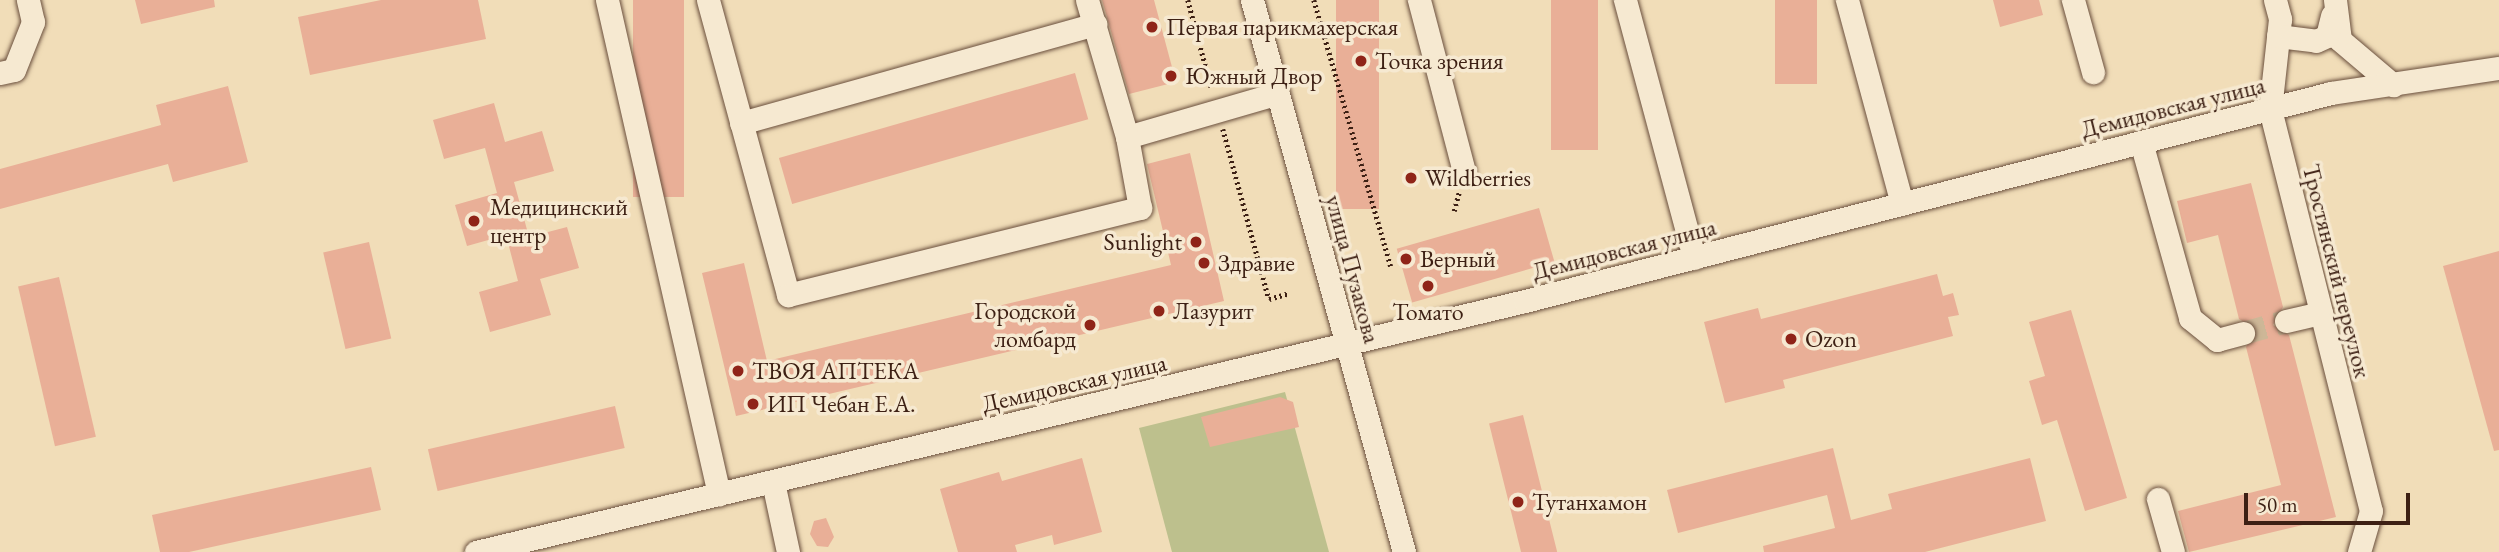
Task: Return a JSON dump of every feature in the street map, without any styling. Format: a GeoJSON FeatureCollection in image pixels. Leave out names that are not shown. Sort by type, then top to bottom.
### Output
{"type":"FeatureCollection","features":[{"type":"Feature","properties":{"kind":"street"},"geometry":{"type":"LineString","coordinates":[[0,73],[14,70],[33,22],[28,0]]}},
{"type":"Feature","properties":{"kind":"street"},"geometry":{"type":"LineString","coordinates":[[607,0],[719,494]]}},
{"type":"Feature","properties":{"kind":"street"},"geometry":{"type":"LineString","coordinates":[[708,0],[788,295],[1140,208],[1127,137],[1087,0]]}},
{"type":"Feature","properties":{"kind":"street","name":"улица Пузакова"},"geometry":{"type":"LineString","coordinates":[[1252,0],[1404,552]]}},
{"type":"Feature","properties":{"kind":"street"},"geometry":{"type":"LineString","coordinates":[[1419,0],[1464,172]]}},
{"type":"Feature","properties":{"kind":"street"},"geometry":{"type":"LineString","coordinates":[[1625,0],[1694,258]]}},
{"type":"Feature","properties":{"kind":"street"},"geometry":{"type":"LineString","coordinates":[[1847,0],[1902,204]]}},
{"type":"Feature","properties":{"kind":"street"},"geometry":{"type":"LineString","coordinates":[[2073,0],[2093,72]]}},
{"type":"Feature","properties":{"kind":"street","name":"Тростянский переулок"},"geometry":{"type":"LineString","coordinates":[[2275,0],[2278,36],[2270,109],[2371,511],[2359,552]]}},
{"type":"Feature","properties":{"kind":"street"},"geometry":{"type":"LineString","coordinates":[[2278,36],[2316,41],[2327,36],[2334,8]]}},
{"type":"Feature","properties":{"kind":"street"},"geometry":{"type":"LineString","coordinates":[[2334,8],[2340,40],[2393,85]]}},
{"type":"Feature","properties":{"kind":"street"},"geometry":{"type":"LineString","coordinates":[[741,122],[1095,24]]}},
{"type":"Feature","properties":{"kind":"street","name":"Демидовская улица"},"geometry":{"type":"LineString","coordinates":[[476,552],[1346,345],[2270,109],[2499,68]]}},
{"type":"Feature","properties":{"kind":"street"},"geometry":{"type":"LineString","coordinates":[[1127,137],[1278,93]]}},
{"type":"Feature","properties":{"kind":"street"},"geometry":{"type":"LineString","coordinates":[[2141,142],[2190,318],[2217,340],[2243,332]]}},
{"type":"Feature","properties":{"kind":"street"},"geometry":{"type":"LineString","coordinates":[[2286,321],[2321,313]]}},
{"type":"Feature","properties":{"kind":"street"},"geometry":{"type":"LineString","coordinates":[[773,482],[788,552]]}},
{"type":"Feature","properties":{"kind":"street"},"geometry":{"type":"LineString","coordinates":[[2158,499],[2173,552]]}},
{"type":"Feature","properties":{"kind":"path"},"geometry":{"type":"LineString","coordinates":[[1188,0],[1269,299],[1287,294]]}},
{"type":"Feature","properties":{"kind":"path"},"geometry":{"type":"LineString","coordinates":[[1314,0],[1391,266]]}},
{"type":"Feature","properties":{"kind":"green space"},"geometry":{"type":"Polygon","coordinates":[[[1285,392],[1329,552],[1172,552],[1139,428],[1285,392]]]}},
{"type":"Feature","properties":{"kind":"building"},"geometry":{"type":"Polygon","coordinates":[[[135,0],[214,0],[215,7],[141,24],[135,0]]]}},
{"type":"Feature","properties":{"kind":"building"},"geometry":{"type":"Polygon","coordinates":[[[381,0],[478,0],[486,39],[310,75],[298,17],[381,0]]]}},
{"type":"Feature","properties":{"kind":"building"},"geometry":{"type":"Polygon","coordinates":[[[633,0],[684,0],[684,197],[633,197],[633,0]]]}},
{"type":"Feature","properties":{"kind":"building"},"geometry":{"type":"Polygon","coordinates":[[[1102,0],[1154,0],[1176,82],[1129,94],[1102,0]]]}},
{"type":"Feature","properties":{"kind":"building"},"geometry":{"type":"Polygon","coordinates":[[[1336,0],[1379,0],[1379,209],[1336,209],[1336,0]]]}},
{"type":"Feature","properties":{"kind":"building"},"geometry":{"type":"Polygon","coordinates":[[[1551,0],[1598,0],[1598,150],[1551,150],[1551,0]]]}},
{"type":"Feature","properties":{"kind":"building"},"geometry":{"type":"Polygon","coordinates":[[[1775,0],[1817,0],[1817,84],[1775,84],[1775,0]]]}},
{"type":"Feature","properties":{"kind":"building"},"geometry":{"type":"Polygon","coordinates":[[[1993,0],[2039,0],[2043,15],[2000,27],[1993,0]]]}},
{"type":"Feature","properties":{"kind":"building"},"geometry":{"type":"Polygon","coordinates":[[[1075,73],[1088,119],[792,204],[779,158],[1075,73]]]}},
{"type":"Feature","properties":{"kind":"building"},"geometry":{"type":"Polygon","coordinates":[[[228,86],[248,162],[173,182],[168,164],[0,209],[0,169],[161,125],[156,105],[228,86]]]}},
{"type":"Feature","properties":{"kind":"building"},"geometry":{"type":"Polygon","coordinates":[[[494,103],[505,142],[542,131],[554,171],[514,182],[529,237],[567,227],[579,268],[540,279],[551,315],[490,332],[479,292],[518,281],[506,235],[467,246],[455,205],[497,193],[485,148],[444,159],[433,120],[494,103]]]}},
{"type":"Feature","properties":{"kind":"building"},"geometry":{"type":"Polygon","coordinates":[[[1190,153],[1224,301],[736,416],[702,273],[744,263],[767,361],[1171,265],[1147,164],[1190,153]]]}},
{"type":"Feature","properties":{"kind":"building"},"geometry":{"type":"Polygon","coordinates":[[[2251,183],[2283,307],[2273,325],[2289,335],[2336,517],[2189,552],[2178,511],[2281,485],[2246,347],[2256,329],[2239,319],[2218,235],[2187,243],[2177,201],[2251,183]]]}},
{"type":"Feature","properties":{"kind":"building"},"geometry":{"type":"Polygon","coordinates":[[[1539,208],[1554,262],[1412,303],[1397,249],[1539,208]]]}},
{"type":"Feature","properties":{"kind":"building"},"geometry":{"type":"Polygon","coordinates":[[[369,242],[391,338],[345,349],[323,253],[369,242]]]}},
{"type":"Feature","properties":{"kind":"building"},"geometry":{"type":"Polygon","coordinates":[[[2499,251],[2499,450],[2494,451],[2443,266],[2499,251]]]}},
{"type":"Feature","properties":{"kind":"building"},"geometry":{"type":"Polygon","coordinates":[[[1937,274],[1943,296],[1953,293],[1959,315],[1948,317],[1953,336],[1783,380],[1785,388],[1725,403],[1704,322],[1758,308],[1761,319],[1937,274]]]}},
{"type":"Feature","properties":{"kind":"building"},"geometry":{"type":"Polygon","coordinates":[[[59,277],[96,437],[55,446],[18,286],[59,277]]]}},
{"type":"Feature","properties":{"kind":"building"},"geometry":{"type":"Polygon","coordinates":[[[2071,310],[2127,498],[2085,511],[2057,420],[2042,425],[2029,381],[2045,376],[2029,322],[2071,310]]]}},
{"type":"Feature","properties":{"kind":"building"},"geometry":{"type":"Polygon","coordinates":[[[1280,397],[1293,402],[1299,427],[1210,447],[1201,417],[1280,397]]]}},
{"type":"Feature","properties":{"kind":"building"},"geometry":{"type":"Polygon","coordinates":[[[615,406],[625,448],[438,491],[428,449],[615,406]]]}},
{"type":"Feature","properties":{"kind":"building"},"geometry":{"type":"Polygon","coordinates":[[[1523,415],[1557,552],[1521,552],[1489,423],[1523,415]]]}},
{"type":"Feature","properties":{"kind":"building"},"geometry":{"type":"Polygon","coordinates":[[[1833,448],[1851,520],[1892,509],[1888,494],[2030,458],[2046,521],[1925,552],[1764,552],[1763,546],[1835,528],[1827,495],[1678,533],[1667,490],[1833,448]]]}},
{"type":"Feature","properties":{"kind":"building"},"geometry":{"type":"Polygon","coordinates":[[[1082,458],[1102,532],[1054,545],[1052,535],[1015,545],[1017,552],[958,552],[940,489],[999,472],[1002,481],[1082,458]]]}},
{"type":"Feature","properties":{"kind":"building"},"geometry":{"type":"Polygon","coordinates":[[[371,467],[381,510],[189,552],[160,552],[152,515],[371,467]]]}},
{"type":"Feature","properties":{"kind":"building"},"geometry":{"type":"Polygon","coordinates":[[[826,518],[834,537],[828,547],[817,546],[810,534],[814,521],[826,518]]]}},
{"type":"Feature","properties":{"kind":"tunnel"},"geometry":{"type":"LineString","coordinates":[[2243,333],[2286,321]]}},
{"type":"Feature","properties":{"kind":"place","name":"Первая парикмахерская"},"geometry":{"type":"Point","coordinates":[1152,27]}},
{"type":"Feature","properties":{"kind":"place","name":"Точка зрения"},"geometry":{"type":"Point","coordinates":[1361,61]}},
{"type":"Feature","properties":{"kind":"place","name":"Южный Двор"},"geometry":{"type":"Point","coordinates":[1171,76]}},
{"type":"Feature","properties":{"kind":"place","name":"Wildberries"},"geometry":{"type":"Point","coordinates":[1411,178]}},
{"type":"Feature","properties":{"kind":"place","name":"Медицинский центр"},"geometry":{"type":"Point","coordinates":[474,221]}},
{"type":"Feature","properties":{"kind":"place","name":"Sunlight"},"geometry":{"type":"Point","coordinates":[1196,242]}},
{"type":"Feature","properties":{"kind":"place","name":"Верный"},"geometry":{"type":"Point","coordinates":[1406,259]}},
{"type":"Feature","properties":{"kind":"place","name":"Здравие"},"geometry":{"type":"Point","coordinates":[1204,263]}},
{"type":"Feature","properties":{"kind":"place","name":"Томато"},"geometry":{"type":"Point","coordinates":[1428,286]}},
{"type":"Feature","properties":{"kind":"place","name":"Лазурит"},"geometry":{"type":"Point","coordinates":[1159,311]}},
{"type":"Feature","properties":{"kind":"place","name":"Городской ломбард"},"geometry":{"type":"Point","coordinates":[1090,325]}},
{"type":"Feature","properties":{"kind":"place","name":"Ozon"},"geometry":{"type":"Point","coordinates":[1791,339]}},
{"type":"Feature","properties":{"kind":"place","name":"ТВОЯ АПТЕКА"},"geometry":{"type":"Point","coordinates":[738,371]}},
{"type":"Feature","properties":{"kind":"place","name":"ИП Чебан Е.А."},"geometry":{"type":"Point","coordinates":[753,404]}},
{"type":"Feature","properties":{"kind":"place","name":"Тутанхамон"},"geometry":{"type":"Point","coordinates":[1518,502]}}]}
